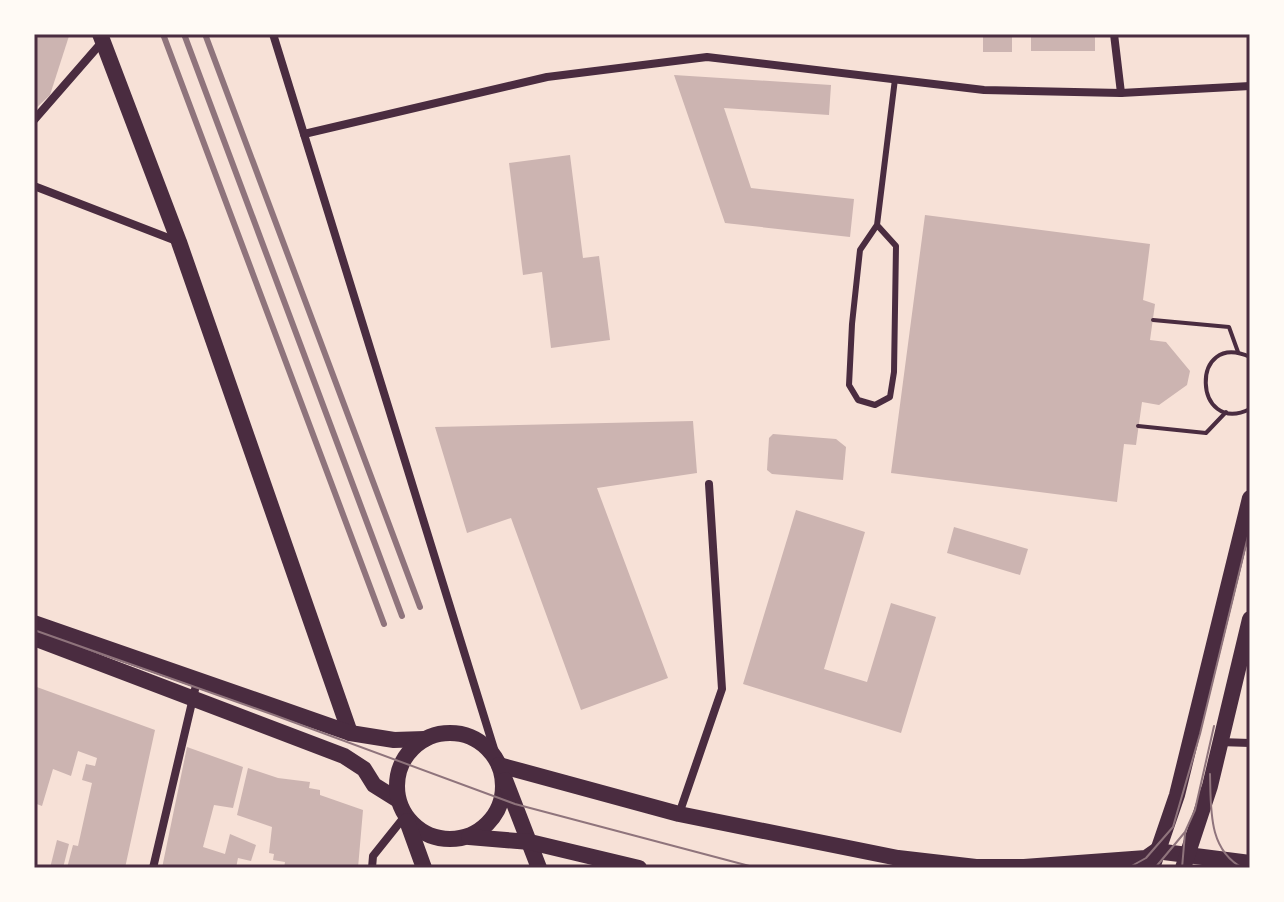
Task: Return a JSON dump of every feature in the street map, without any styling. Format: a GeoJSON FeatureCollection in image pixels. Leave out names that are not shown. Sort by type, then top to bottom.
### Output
{"type":"FeatureCollection","features":[{"type":"Feature","properties":{"kind":"main road"},"geometry":{"type":"LineString","coordinates":[[102,38],[179,242],[350,733]]}},
{"type":"Feature","properties":{"kind":"main road"},"geometry":{"type":"LineString","coordinates":[[1154,860],[1177,795],[1250,498]]}},
{"type":"Feature","properties":{"kind":"main road"},"geometry":{"type":"LineString","coordinates":[[1185,861],[1210,786],[1250,619]]}},
{"type":"Feature","properties":{"kind":"main road"},"geometry":{"type":"LineString","coordinates":[[34,623],[195,689],[344,756],[364,769],[374,785],[402,808],[417,828],[433,837],[530,842],[639,868]]}},
{"type":"Feature","properties":{"kind":"main road"},"geometry":{"type":"LineString","coordinates":[[34,638],[195,689],[350,733],[394,740],[425,739]]}},
{"type":"Feature","properties":{"kind":"main road"},"geometry":{"type":"LineString","coordinates":[[424,868],[402,808],[397,782],[401,765],[411,750],[425,739],[441,733],[459,733],[483,745],[499,765],[539,868]]}},
{"type":"Feature","properties":{"kind":"main road"},"geometry":{"type":"LineString","coordinates":[[499,765],[679,814],[898,858],[976,867],[1024,867],[1146,858],[1250,863]]}},
{"type":"Feature","properties":{"kind":"main road"},"geometry":{"type":"LineString","coordinates":[[467,837],[483,829],[498,807],[503,782],[499,765]]}},
{"type":"Feature","properties":{"kind":"street"},"geometry":{"type":"LineString","coordinates":[[273,34],[499,765]]}},
{"type":"Feature","properties":{"kind":"street"},"geometry":{"type":"LineString","coordinates":[[1114,34],[1121,93]]}},
{"type":"Feature","properties":{"kind":"street"},"geometry":{"type":"LineString","coordinates":[[34,120],[102,38]]}},
{"type":"Feature","properties":{"kind":"street"},"geometry":{"type":"LineString","coordinates":[[304,134],[547,77],[707,57],[984,90],[1121,93],[1250,86]]}},
{"type":"Feature","properties":{"kind":"street"},"geometry":{"type":"LineString","coordinates":[[34,186],[179,242]]}},
{"type":"Feature","properties":{"kind":"street"},"geometry":{"type":"LineString","coordinates":[[679,814],[722,689],[709,484]]}},
{"type":"Feature","properties":{"kind":"street"},"geometry":{"type":"LineString","coordinates":[[153,868],[195,689]]}},
{"type":"Feature","properties":{"kind":"street"},"geometry":{"type":"LineString","coordinates":[[1219,742],[1250,743]]}},
{"type":"Feature","properties":{"kind":"street"},"geometry":{"type":"LineString","coordinates":[[372,868],[373,856],[402,808]]}},
{"type":"Feature","properties":{"kind":"lane"},"geometry":{"type":"LineString","coordinates":[[877,225],[896,246],[896,261],[894,372],[890,397],[875,405],[858,400],[849,385],[860,250],[877,225],[895,79]]}},
{"type":"Feature","properties":{"kind":"path"},"geometry":{"type":"LineString","coordinates":[[1153,320],[1229,327],[1238,352]]}},
{"type":"Feature","properties":{"kind":"path"},"geometry":{"type":"LineString","coordinates":[[1250,357],[1238,352],[1219,357],[1211,363],[1204,381],[1210,400],[1226,412],[1250,409]]}},
{"type":"Feature","properties":{"kind":"path"},"geometry":{"type":"LineString","coordinates":[[1138,426],[1206,433],[1226,412]]}},
{"type":"Feature","properties":{"kind":"building"},"geometry":{"type":"Polygon","coordinates":[[[34,34],[69,36],[50,95],[34,110],[34,34]]]}},
{"type":"Feature","properties":{"kind":"building"},"geometry":{"type":"Polygon","coordinates":[[[983,34],[1012,34],[1012,52],[983,52],[983,34]]]}},
{"type":"Feature","properties":{"kind":"building"},"geometry":{"type":"Polygon","coordinates":[[[1031,34],[1095,34],[1095,51],[1031,51],[1031,34]]]}},
{"type":"Feature","properties":{"kind":"building"},"geometry":{"type":"Polygon","coordinates":[[[674,75],[831,85],[829,115],[724,108],[751,188],[854,199],[850,237],[725,223],[674,75]]]}},
{"type":"Feature","properties":{"kind":"building"},"geometry":{"type":"Polygon","coordinates":[[[570,155],[583,258],[599,256],[610,340],[551,348],[542,272],[523,275],[509,163],[570,155]]]}},
{"type":"Feature","properties":{"kind":"building"},"geometry":{"type":"Polygon","coordinates":[[[925,215],[1150,244],[1143,300],[1155,304],[1150,340],[1166,342],[1190,371],[1187,385],[1159,405],[1142,402],[1136,445],[1124,444],[1117,502],[891,473],[925,215]]]}},
{"type":"Feature","properties":{"kind":"building"},"geometry":{"type":"Polygon","coordinates":[[[693,421],[697,473],[597,488],[668,678],[581,710],[511,518],[467,533],[435,427],[693,421]]]}},
{"type":"Feature","properties":{"kind":"building"},"geometry":{"type":"Polygon","coordinates":[[[773,434],[836,439],[846,447],[843,480],[772,474],[767,470],[769,438],[773,434]]]}},
{"type":"Feature","properties":{"kind":"building"},"geometry":{"type":"Polygon","coordinates":[[[796,510],[865,532],[824,669],[867,682],[891,603],[936,617],[901,733],[743,684],[796,510]]]}},
{"type":"Feature","properties":{"kind":"building"},"geometry":{"type":"Polygon","coordinates":[[[954,527],[1028,549],[1020,575],[947,553],[954,527]]]}},
{"type":"Feature","properties":{"kind":"building"},"geometry":{"type":"Polygon","coordinates":[[[34,686],[155,730],[125,868],[67,868],[73,845],[78,846],[92,783],[82,780],[86,764],[95,766],[97,758],[78,751],[71,776],[53,769],[42,806],[34,803],[34,686]]]}},
{"type":"Feature","properties":{"kind":"building"},"geometry":{"type":"Polygon","coordinates":[[[187,747],[243,767],[233,808],[214,805],[203,847],[225,854],[230,834],[256,845],[251,861],[238,858],[236,868],[162,868],[187,747]]]}},
{"type":"Feature","properties":{"kind":"building"},"geometry":{"type":"Polygon","coordinates":[[[248,768],[278,778],[310,782],[309,788],[320,790],[320,795],[363,810],[358,868],[284,868],[285,862],[273,860],[274,854],[269,853],[272,827],[237,815],[248,768]]]}},
{"type":"Feature","properties":{"kind":"building"},"geometry":{"type":"Polygon","coordinates":[[[57,840],[69,844],[63,868],[50,868],[57,840]]]}},
{"type":"Feature","properties":{"kind":"tram line"},"geometry":{"type":"LineString","coordinates":[[1128,868],[1146,858],[1173,827],[1200,734],[1250,528]]}},
{"type":"Feature","properties":{"kind":"tram line"},"geometry":{"type":"LineString","coordinates":[[34,630],[515,804],[757,868]]}},
{"type":"Feature","properties":{"kind":"tram line"},"geometry":{"type":"LineString","coordinates":[[1155,868],[1185,832],[1195,810],[1214,726]]}},
{"type":"Feature","properties":{"kind":"tram line"},"geometry":{"type":"LineString","coordinates":[[1210,774],[1217,840],[1223,851],[1243,868]]}},
{"type":"Feature","properties":{"kind":"tram line"},"geometry":{"type":"LineString","coordinates":[[1182,868],[1185,833]]}},
{"type":"Feature","properties":{"kind":"railway"},"geometry":{"type":"LineString","coordinates":[[163,34],[384,624]]}},
{"type":"Feature","properties":{"kind":"railway"},"geometry":{"type":"LineString","coordinates":[[184,34],[402,616]]}},
{"type":"Feature","properties":{"kind":"railway"},"geometry":{"type":"LineString","coordinates":[[205,34],[420,607]]}}]}
